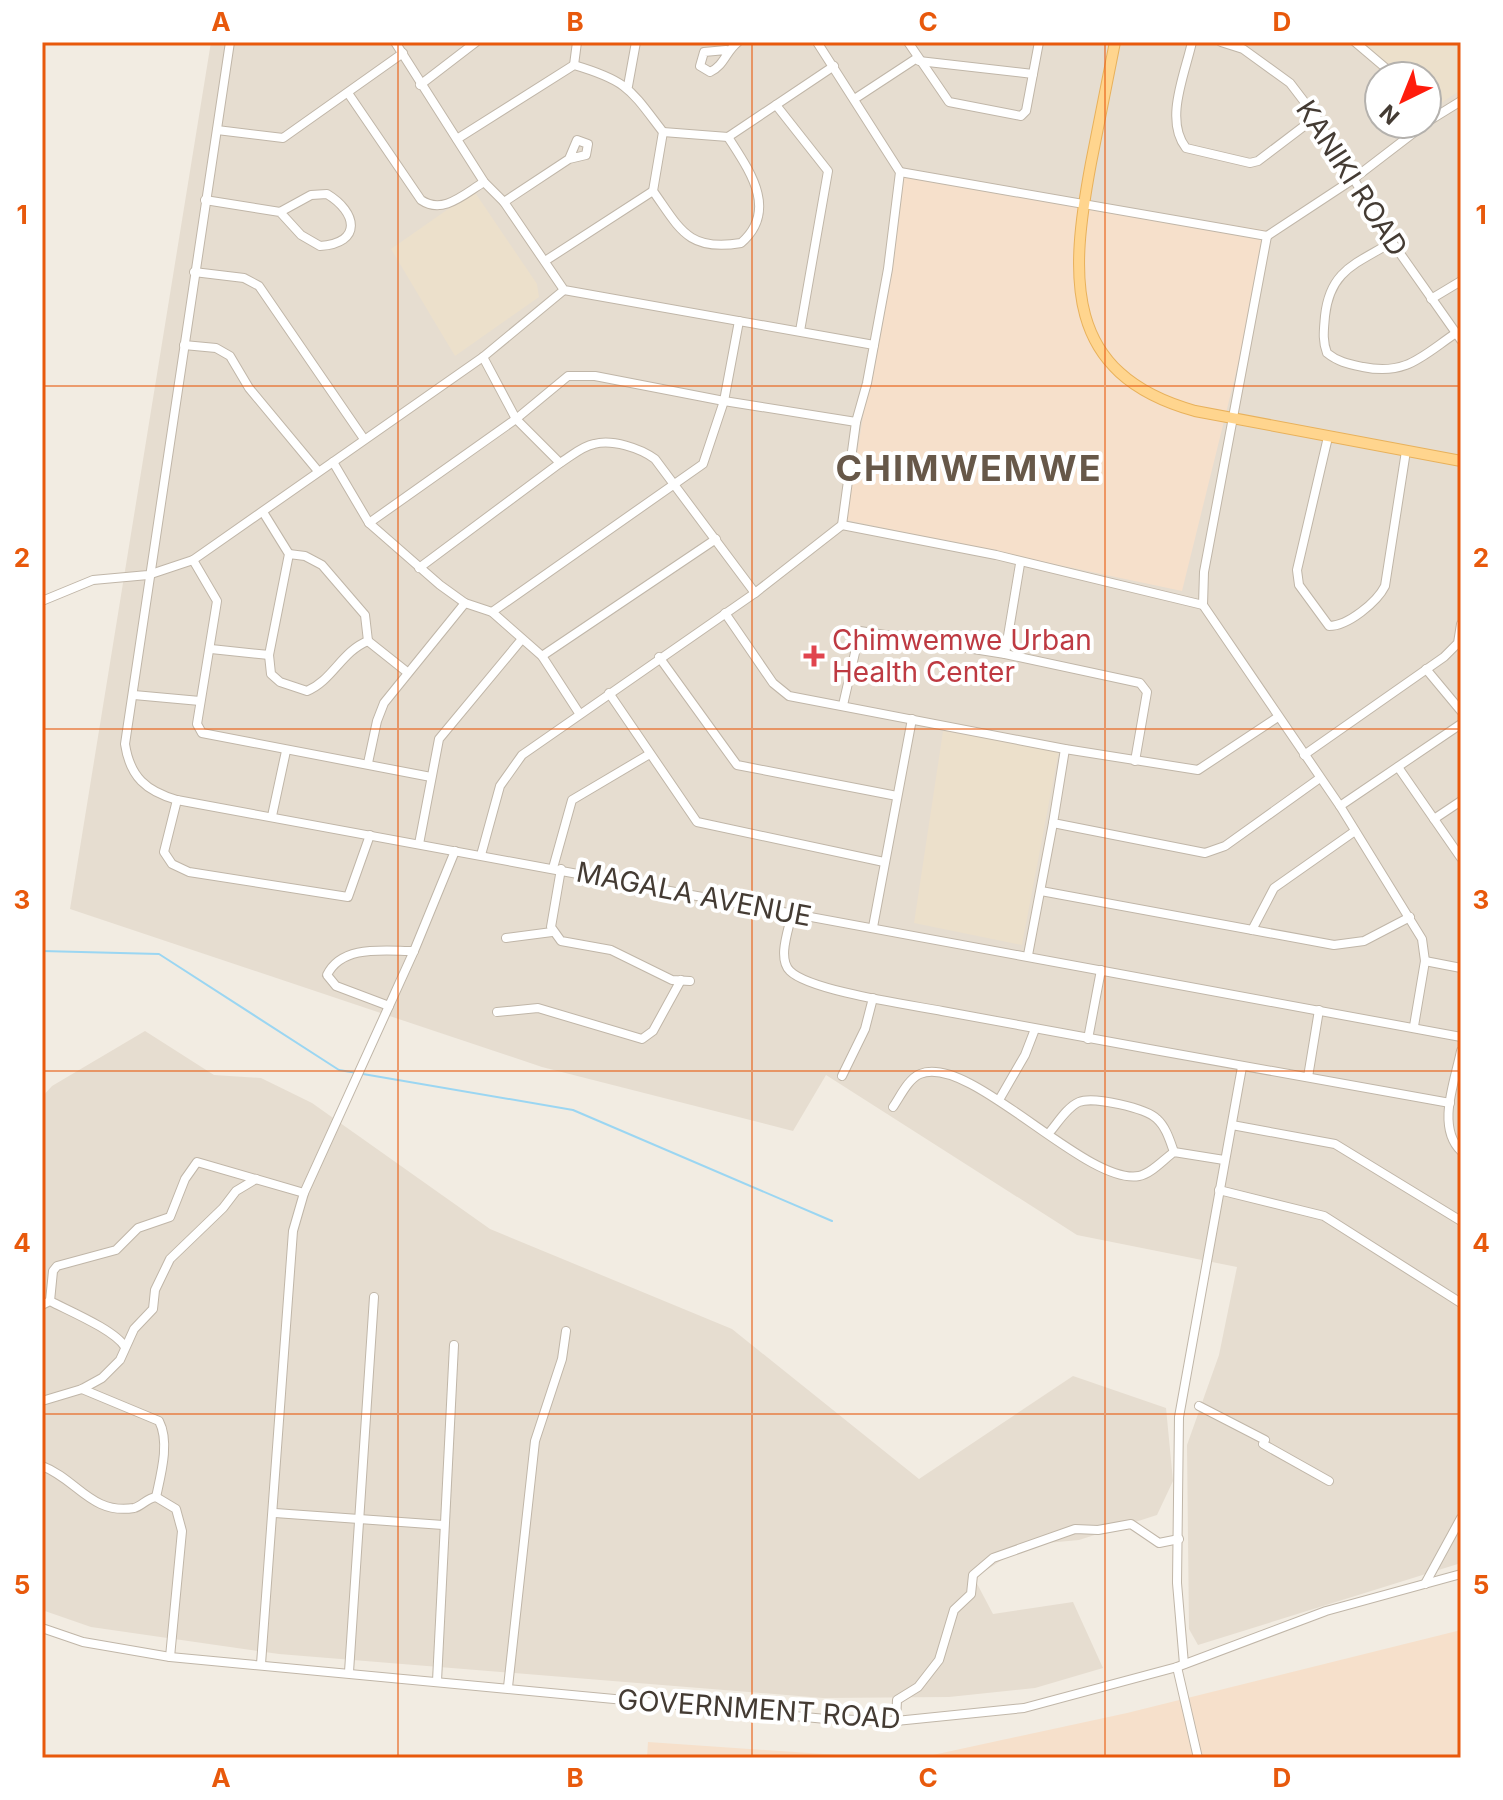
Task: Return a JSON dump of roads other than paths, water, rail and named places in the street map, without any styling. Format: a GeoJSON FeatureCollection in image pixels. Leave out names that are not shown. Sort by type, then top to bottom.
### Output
{"type":"FeatureCollection","features":[{"type":"Feature","properties":{"kind":"main road"},"geometry":{"type":"LineString","coordinates":[[1115,42],[1083,205],[1077,268],[1085,312],[1096,342],[1125,379],[1166,403],[1233,420],[1461,461]]}},
{"type":"Feature","properties":{"kind":"street","name":"MAGALA AVENUE"},"geometry":{"type":"LineString","coordinates":[[230,42],[125,744],[132,771],[153,791],[177,800],[1461,1037]]}},
{"type":"Feature","properties":{"kind":"street"},"geometry":{"type":"LineString","coordinates":[[395,42],[484,182],[504,202],[564,290],[874,345]]}},
{"type":"Feature","properties":{"kind":"street"},"geometry":{"type":"LineString","coordinates":[[420,85],[476,42]]}},
{"type":"Feature","properties":{"kind":"street"},"geometry":{"type":"LineString","coordinates":[[574,65],[577,42]]}},
{"type":"Feature","properties":{"kind":"street"},"geometry":{"type":"LineString","coordinates":[[628,86],[636,42]]}},
{"type":"Feature","properties":{"kind":"street"},"geometry":{"type":"LineString","coordinates":[[726,50],[738,42]]}},
{"type":"Feature","properties":{"kind":"street"},"geometry":{"type":"LineString","coordinates":[[481,855],[493,806],[508,771],[522,755],[755,593],[842,525],[856,422],[874,345],[900,172],[856,98],[817,42]]}},
{"type":"Feature","properties":{"kind":"street"},"geometry":{"type":"LineString","coordinates":[[908,42],[949,102],[1021,116],[1026,111],[1039,42]]}},
{"type":"Feature","properties":{"kind":"street"},"geometry":{"type":"LineString","coordinates":[[1192,42],[1176,113],[1176,132],[1186,148],[1250,163],[1258,161],[1316,117]]}},
{"type":"Feature","properties":{"kind":"street","name":"KANIKI ROAD"},"geometry":{"type":"LineString","coordinates":[[1221,42],[1243,49],[1290,83],[1316,117],[1392,242],[1458,337]]}},
{"type":"Feature","properties":{"kind":"street"},"geometry":{"type":"LineString","coordinates":[[1355,42],[1376,60]]}},
{"type":"Feature","properties":{"kind":"street"},"geometry":{"type":"LineString","coordinates":[[217,130],[283,138],[403,53]]}},
{"type":"Feature","properties":{"kind":"street"},"geometry":{"type":"LineString","coordinates":[[856,98],[918,60],[1033,74]]}},
{"type":"Feature","properties":{"kind":"street"},"geometry":{"type":"LineString","coordinates":[[457,139],[574,65]]}},
{"type":"Feature","properties":{"kind":"street"},"geometry":{"type":"LineString","coordinates":[[574,65],[628,86],[663,132],[653,191],[686,237],[693,241],[741,243],[754,226],[760,193],[728,137]]}},
{"type":"Feature","properties":{"kind":"street"},"geometry":{"type":"LineString","coordinates":[[663,132],[728,137],[834,66]]}},
{"type":"Feature","properties":{"kind":"street"},"geometry":{"type":"LineString","coordinates":[[348,93],[421,200],[436,207],[446,205],[484,182]]}},
{"type":"Feature","properties":{"kind":"street"},"geometry":{"type":"LineString","coordinates":[[1443,112],[1461,101]]}},
{"type":"Feature","properties":{"kind":"street"},"geometry":{"type":"LineString","coordinates":[[776,105],[828,171],[800,331]]}},
{"type":"Feature","properties":{"kind":"street"},"geometry":{"type":"LineString","coordinates":[[900,172],[1267,236],[1352,180],[1404,140]]}},
{"type":"Feature","properties":{"kind":"street"},"geometry":{"type":"LineString","coordinates":[[504,202],[569,159]]}},
{"type":"Feature","properties":{"kind":"street"},"geometry":{"type":"LineString","coordinates":[[545,261],[653,191]]}},
{"type":"Feature","properties":{"kind":"street"},"geometry":{"type":"LineString","coordinates":[[205,200],[280,212],[311,195],[327,194],[347,211],[352,222],[351,230],[339,242],[320,246],[301,235],[280,212]]}},
{"type":"Feature","properties":{"kind":"street"},"geometry":{"type":"LineString","coordinates":[[1267,236],[1204,572],[1203,605],[1340,806],[1422,939],[1425,961],[1414,1026]]}},
{"type":"Feature","properties":{"kind":"street"},"geometry":{"type":"LineString","coordinates":[[1392,242],[1340,274],[1328,292],[1323,338],[1327,353],[1341,362],[1393,372],[1458,337]]}},
{"type":"Feature","properties":{"kind":"street"},"geometry":{"type":"LineString","coordinates":[[194,272],[244,278],[259,286],[364,439]]}},
{"type":"Feature","properties":{"kind":"street"},"geometry":{"type":"LineString","coordinates":[[1431,299],[1461,281]]}},
{"type":"Feature","properties":{"kind":"street"},"geometry":{"type":"LineString","coordinates":[[42,601],[93,580],[148,575],[193,560],[483,357],[564,290]]}},
{"type":"Feature","properties":{"kind":"street"},"geometry":{"type":"LineString","coordinates":[[492,612],[696,470],[708,457],[724,401],[739,321]]}},
{"type":"Feature","properties":{"kind":"street"},"geometry":{"type":"LineString","coordinates":[[184,345],[216,348],[230,356],[249,388],[318,471]]}},
{"type":"Feature","properties":{"kind":"street"},"geometry":{"type":"LineString","coordinates":[[483,357],[516,419],[560,463]]}},
{"type":"Feature","properties":{"kind":"street"},"geometry":{"type":"LineString","coordinates":[[369,523],[516,419],[561,381],[576,375],[664,387],[724,401],[856,422]]}},
{"type":"Feature","properties":{"kind":"street"},"geometry":{"type":"LineString","coordinates":[[1328,437],[1297,570],[1299,585],[1329,626],[1338,626],[1377,599],[1385,586],[1406,451]]}},
{"type":"Feature","properties":{"kind":"street"},"geometry":{"type":"LineString","coordinates":[[419,568],[560,463],[593,444],[636,449],[655,459],[755,593]]}},
{"type":"Feature","properties":{"kind":"street"},"geometry":{"type":"LineString","coordinates":[[333,462],[369,523],[419,568],[465,603],[492,612],[542,656],[579,713]]}},
{"type":"Feature","properties":{"kind":"street"},"geometry":{"type":"LineString","coordinates":[[263,512],[289,554],[269,655],[275,679],[307,691],[318,684],[349,650],[368,641]]}},
{"type":"Feature","properties":{"kind":"street"},"geometry":{"type":"LineString","coordinates":[[842,525],[996,555],[1020,564],[1203,605]]}},
{"type":"Feature","properties":{"kind":"street"},"geometry":{"type":"LineString","coordinates":[[542,656],[716,539]]}},
{"type":"Feature","properties":{"kind":"street"},"geometry":{"type":"LineString","coordinates":[[289,554],[305,556],[322,565],[365,615],[368,641],[407,672]]}},
{"type":"Feature","properties":{"kind":"street"},"geometry":{"type":"LineString","coordinates":[[193,560],[217,601],[197,724],[202,733],[431,777]]}},
{"type":"Feature","properties":{"kind":"street"},"geometry":{"type":"LineString","coordinates":[[1005,654],[1020,564]]}},
{"type":"Feature","properties":{"kind":"street"},"geometry":{"type":"LineString","coordinates":[[368,763],[379,712],[407,672],[465,603]]}},
{"type":"Feature","properties":{"kind":"street"},"geometry":{"type":"LineString","coordinates":[[725,613],[780,691],[789,696],[1065,749],[1198,770],[1278,717]]}},
{"type":"Feature","properties":{"kind":"street"},"geometry":{"type":"LineString","coordinates":[[1304,755],[1453,649],[1461,624]]}},
{"type":"Feature","properties":{"kind":"street"},"geometry":{"type":"LineString","coordinates":[[843,705],[860,631],[1005,654],[1140,683],[1147,692],[1135,761]]}},
{"type":"Feature","properties":{"kind":"street"},"geometry":{"type":"LineString","coordinates":[[419,844],[436,750],[446,727],[522,639]]}},
{"type":"Feature","properties":{"kind":"street"},"geometry":{"type":"LineString","coordinates":[[211,649],[269,655]]}},
{"type":"Feature","properties":{"kind":"street"},"geometry":{"type":"LineString","coordinates":[[659,657],[737,765],[897,796]]}},
{"type":"Feature","properties":{"kind":"street"},"geometry":{"type":"LineString","coordinates":[[1426,669],[1461,711]]}},
{"type":"Feature","properties":{"kind":"street"},"geometry":{"type":"LineString","coordinates":[[609,693],[648,755],[697,822],[884,862]]}},
{"type":"Feature","properties":{"kind":"street"},"geometry":{"type":"LineString","coordinates":[[134,695],[200,701]]}},
{"type":"Feature","properties":{"kind":"street"},"geometry":{"type":"LineString","coordinates":[[873,927],[912,719]]}},
{"type":"Feature","properties":{"kind":"street"},"geometry":{"type":"LineString","coordinates":[[1340,806],[1461,724]]}},
{"type":"Feature","properties":{"kind":"street"},"geometry":{"type":"LineString","coordinates":[[1028,955],[1065,749]]}},
{"type":"Feature","properties":{"kind":"street"},"geometry":{"type":"LineString","coordinates":[[272,816],[286,751]]}},
{"type":"Feature","properties":{"kind":"street"},"geometry":{"type":"LineString","coordinates":[[552,932],[557,869],[572,800],[648,755]]}},
{"type":"Feature","properties":{"kind":"street"},"geometry":{"type":"LineString","coordinates":[[1398,767],[1461,858]]}},
{"type":"Feature","properties":{"kind":"street"},"geometry":{"type":"LineString","coordinates":[[1053,823],[1205,853],[1216,852],[1320,778]]}},
{"type":"Feature","properties":{"kind":"street"},"geometry":{"type":"LineString","coordinates":[[177,800],[164,852],[172,864],[189,872],[348,897],[370,835]]}},
{"type":"Feature","properties":{"kind":"street"},"geometry":{"type":"LineString","coordinates":[[1434,819],[1461,801]]}},
{"type":"Feature","properties":{"kind":"street"},"geometry":{"type":"LineString","coordinates":[[1252,930],[1274,888],[1355,831]]}},
{"type":"Feature","properties":{"kind":"street"},"geometry":{"type":"LineString","coordinates":[[261,1664],[275,1513],[293,1231],[304,1193],[414,951],[455,851]]}},
{"type":"Feature","properties":{"kind":"street"},"geometry":{"type":"LineString","coordinates":[[1041,891],[1351,945],[1410,917]]}},
{"type":"Feature","properties":{"kind":"street"},"geometry":{"type":"LineString","coordinates":[[792,913],[783,957],[786,967],[803,979],[873,998],[1450,1103]]}},
{"type":"Feature","properties":{"kind":"street"},"geometry":{"type":"LineString","coordinates":[[497,1012],[538,1008],[642,1039],[653,1031],[685,981],[611,950],[571,946],[552,932],[506,938]]}},
{"type":"Feature","properties":{"kind":"street"},"geometry":{"type":"LineString","coordinates":[[389,1006],[336,986],[327,975],[338,959],[347,956],[366,951],[414,951]]}},
{"type":"Feature","properties":{"kind":"street"},"geometry":{"type":"LineString","coordinates":[[1425,961],[1461,968]]}},
{"type":"Feature","properties":{"kind":"street"},"geometry":{"type":"LineString","coordinates":[[1088,1039],[1101,970]]}},
{"type":"Feature","properties":{"kind":"street"},"geometry":{"type":"LineString","coordinates":[[842,1076],[859,1043],[873,998]]}},
{"type":"Feature","properties":{"kind":"street"},"geometry":{"type":"LineString","coordinates":[[1308,1077],[1319,1010]]}},
{"type":"Feature","properties":{"kind":"street"},"geometry":{"type":"LineString","coordinates":[[999,1100],[1025,1055],[1035,1029]]}},
{"type":"Feature","properties":{"kind":"street"},"geometry":{"type":"LineString","coordinates":[[1461,1051],[1450,1103],[1448,1133],[1461,1151]]}},
{"type":"Feature","properties":{"kind":"street"},"geometry":{"type":"LineString","coordinates":[[1198,1758],[1180,1666],[1176,1474],[1179,1417],[1242,1067]]}},
{"type":"Feature","properties":{"kind":"street"},"geometry":{"type":"LineString","coordinates":[[893,1107],[911,1080],[928,1072],[949,1077],[999,1100],[1088,1161],[1123,1175],[1139,1176],[1174,1152],[1224,1160]]}},
{"type":"Feature","properties":{"kind":"street"},"geometry":{"type":"LineString","coordinates":[[1049,1133],[1070,1108],[1090,1100],[1155,1116],[1163,1126],[1174,1152]]}},
{"type":"Feature","properties":{"kind":"street"},"geometry":{"type":"LineString","coordinates":[[1232,1125],[1335,1144],[1461,1221]]}},
{"type":"Feature","properties":{"kind":"street"},"geometry":{"type":"LineString","coordinates":[[125,1347],[116,1337],[46,1303],[53,1271],[57,1266],[116,1250],[138,1228],[170,1217],[185,1179],[197,1162],[304,1193]]}},
{"type":"Feature","properties":{"kind":"street"},"geometry":{"type":"LineString","coordinates":[[42,1401],[82,1389],[102,1378],[120,1360],[134,1329],[151,1314],[160,1276],[170,1259],[223,1208],[236,1191],[257,1179]]}},
{"type":"Feature","properties":{"kind":"street"},"geometry":{"type":"LineString","coordinates":[[1219,1190],[1324,1216],[1461,1303]]}},
{"type":"Feature","properties":{"kind":"street"},"geometry":{"type":"LineString","coordinates":[[349,1672],[374,1297]]}},
{"type":"Feature","properties":{"kind":"street"},"geometry":{"type":"LineString","coordinates":[[508,1687],[535,1441],[562,1359],[566,1331]]}},
{"type":"Feature","properties":{"kind":"street"},"geometry":{"type":"LineString","coordinates":[[437,1681],[454,1345]]}},
{"type":"Feature","properties":{"kind":"street"},"geometry":{"type":"LineString","coordinates":[[82,1389],[159,1421],[163,1429],[163,1446],[156,1497]]}},
{"type":"Feature","properties":{"kind":"street"},"geometry":{"type":"LineString","coordinates":[[1199,1406],[1329,1481]]}},
{"type":"Feature","properties":{"kind":"street"},"geometry":{"type":"LineString","coordinates":[[42,1466],[66,1476],[93,1503],[132,1508],[156,1497]]}},
{"type":"Feature","properties":{"kind":"street"},"geometry":{"type":"LineString","coordinates":[[156,1497],[176,1509],[182,1531],[170,1657]]}},
{"type":"Feature","properties":{"kind":"street"},"geometry":{"type":"LineString","coordinates":[[275,1513],[443,1525]]}},
{"type":"Feature","properties":{"kind":"street"},"geometry":{"type":"LineString","coordinates":[[1425,1585],[1461,1518]]}},
{"type":"Feature","properties":{"kind":"street"},"geometry":{"type":"LineString","coordinates":[[896,1721],[897,1700],[918,1687],[939,1660],[954,1610],[971,1594],[973,1575],[988,1561],[1075,1529],[1098,1530],[1131,1524],[1159,1543],[1179,1539]]}},
{"type":"Feature","properties":{"kind":"street","name":"GOVERNMENT ROAD"},"geometry":{"type":"LineString","coordinates":[[42,1628],[83,1642],[170,1657],[826,1719],[896,1721],[1024,1708],[1180,1666],[1326,1611],[1461,1574]]}},
{"type":"Feature","properties":{"kind":"waterway"},"geometry":{"type":"LineString","coordinates":[[42,951],[159,954],[339,1070],[357,1073]]}},
{"type":"Feature","properties":{"kind":"waterway"},"geometry":{"type":"LineString","coordinates":[[363,1074],[573,1110],[832,1221]]}},
{"type":"Feature","properties":{"kind":"place","name":"Chimwemwe Urban Health Center"},"geometry":{"type":"Point","coordinates":[814,656]}},
{"type":"Feature","properties":{"kind":"district","name":"CHIMWEMWE"},"geometry":{"type":"Point","coordinates":[969,468]}}]}
